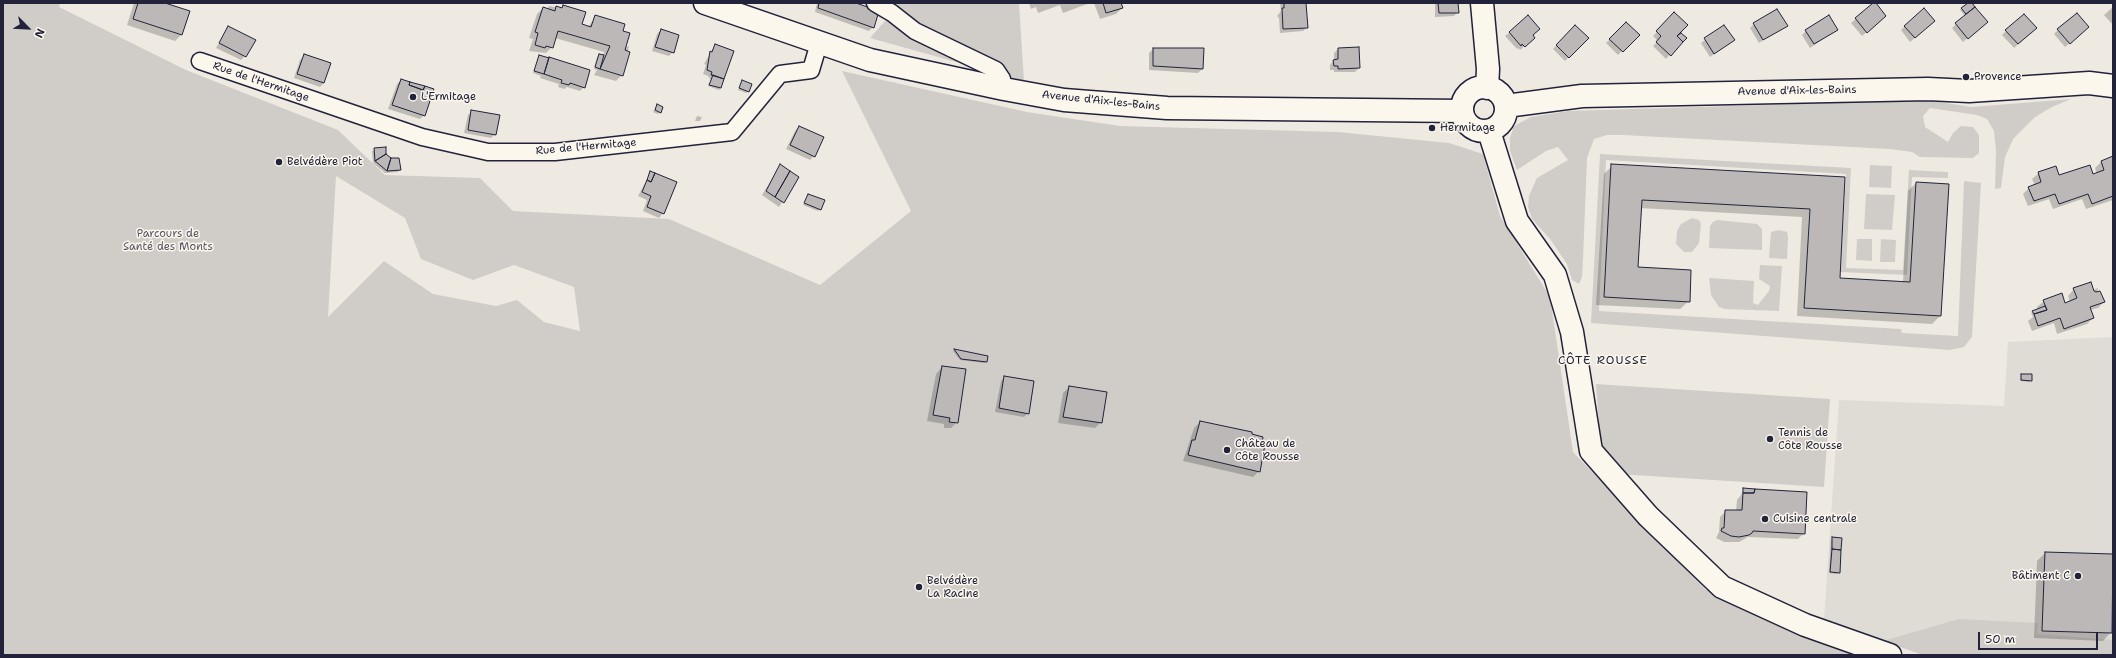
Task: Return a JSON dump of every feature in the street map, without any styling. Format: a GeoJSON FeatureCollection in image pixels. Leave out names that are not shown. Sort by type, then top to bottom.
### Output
{"type":"FeatureCollection","features":[{"type":"Feature","properties":{"kind":"main road","name":"Avenue d'Aix-les-Bains"},"geometry":{"type":"LineString","coordinates":[[705,3],[870,60],[1004,89],[1095,103],[1167,108],[1462,111]]}},
{"type":"Feature","properties":{"kind":"main road"},"geometry":{"type":"LineString","coordinates":[[1482,3],[1488,69],[1487,88]]}},
{"type":"Feature","properties":{"kind":"main road","name":"Avenue d'Aix-les-Bains"},"geometry":{"type":"LineString","coordinates":[[2089,83],[2113,73]]}},
{"type":"Feature","properties":{"kind":"main road","name":"Avenue d'Aix-les-Bains"},"geometry":{"type":"LineString","coordinates":[[1506,106],[1582,96],[1920,89],[1969,91],[2089,83],[2113,86]]}},
{"type":"Feature","properties":{"kind":"main road"},"geometry":{"type":"LineString","coordinates":[[1487,88],[1497,92],[1502,97],[1506,106],[1504,118],[1500,124],[1489,131],[1474,129],[1469,125],[1462,111],[1465,98],[1470,92],[1476,89],[1487,88]]}},
{"type":"Feature","properties":{"kind":"main road"},"geometry":{"type":"LineString","coordinates":[[1489,131],[1517,221],[1555,275],[1572,332],[1590,451],[1648,516],[1722,587],[1805,625],[1890,655]]}},
{"type":"Feature","properties":{"kind":"street"},"geometry":{"type":"LineString","coordinates":[[874,3],[892,12],[915,31],[996,70],[1002,79],[1004,89]]}},
{"type":"Feature","properties":{"kind":"street","name":"Rue de l'Hermitage"},"geometry":{"type":"LineString","coordinates":[[200,61],[422,137],[488,152],[555,152],[732,132],[780,74],[812,70],[819,43]]}},
{"type":"Feature","properties":{"kind":"shaded area"},"geometry":{"type":"Polygon","coordinates":[[[2113,337],[2113,655],[1923,655],[1824,619],[1839,400],[2004,406],[2008,342],[2113,337]]]}},
{"type":"Feature","properties":{"kind":"green space","name":"Parcours de Santé des Monts"},"geometry":{"type":"Polygon","coordinates":[[[3,3],[60,3],[59,7],[186,70],[338,130],[385,175],[480,178],[513,211],[669,219],[820,285],[911,211],[842,71],[1027,112],[1120,126],[1338,132],[1449,143],[1483,154],[1500,216],[1550,297],[1573,452],[1705,589],[1863,655],[3,655],[3,3]],[[336,176],[328,317],[384,261],[433,294],[496,306],[517,300],[544,322],[580,331],[574,287],[514,265],[473,280],[421,259],[405,218],[336,176]]]}},
{"type":"Feature","properties":{"kind":"green space"},"geometry":{"type":"Polygon","coordinates":[[[878,3],[1019,3],[1024,81],[870,38],[892,13],[878,3]]]}},
{"type":"Feature","properties":{"kind":"green space"},"geometry":{"type":"Polygon","coordinates":[[[2071,99],[2052,107],[2035,117],[2013,139],[2005,157],[2001,188],[1995,189],[1996,151],[1994,131],[1987,119],[1977,115],[1930,108],[1923,116],[1925,127],[1948,142],[1953,133],[1961,126],[1973,127],[1979,135],[1979,153],[1973,158],[1920,157],[1912,152],[1890,149],[1622,135],[1607,135],[1594,139],[1587,158],[1582,277],[1579,284],[1572,280],[1567,264],[1550,239],[1532,219],[1528,207],[1529,196],[1537,178],[1568,160],[1558,147],[1546,151],[1517,170],[1510,151],[1510,138],[1514,126],[1531,117],[1568,111],[1926,100],[1972,107],[2071,99]]]}},
{"type":"Feature","properties":{"kind":"green space"},"geometry":{"type":"Polygon","coordinates":[[[1600,154],[1851,168],[1846,268],[1903,270],[1909,170],[1948,172],[1948,178],[1912,177],[1907,275],[1840,272],[1846,174],[1606,160],[1599,311],[1901,329],[1902,333],[1958,336],[1964,181],[1981,183],[1972,337],[1964,347],[1950,350],[1591,323],[1600,154]]]}},
{"type":"Feature","properties":{"kind":"green space"},"geometry":{"type":"Polygon","coordinates":[[[1870,165],[1892,166],[1891,188],[1869,187],[1870,165]]]}},
{"type":"Feature","properties":{"kind":"green space"},"geometry":{"type":"Polygon","coordinates":[[[1866,194],[1895,195],[1892,230],[1864,229],[1866,194]]]}},
{"type":"Feature","properties":{"kind":"green space"},"geometry":{"type":"Polygon","coordinates":[[[1692,218],[1699,220],[1701,224],[1699,243],[1692,252],[1684,252],[1676,244],[1677,231],[1681,224],[1692,218]]]}},
{"type":"Feature","properties":{"kind":"green space"},"geometry":{"type":"Polygon","coordinates":[[[1717,220],[1757,224],[1762,229],[1762,250],[1709,248],[1710,226],[1717,220]]]}},
{"type":"Feature","properties":{"kind":"green space"},"geometry":{"type":"Polygon","coordinates":[[[1779,230],[1787,232],[1787,259],[1769,258],[1771,232],[1779,230]]]}},
{"type":"Feature","properties":{"kind":"green space"},"geometry":{"type":"Polygon","coordinates":[[[1857,239],[1872,239],[1872,261],[1856,260],[1857,239]]]}},
{"type":"Feature","properties":{"kind":"green space"},"geometry":{"type":"Polygon","coordinates":[[[1881,239],[1896,240],[1895,262],[1880,262],[1881,239]]]}},
{"type":"Feature","properties":{"kind":"green space"},"geometry":{"type":"Polygon","coordinates":[[[1760,265],[1782,266],[1779,311],[1725,309],[1719,307],[1711,295],[1709,278],[1754,281],[1753,303],[1758,305],[1769,291],[1770,286],[1759,279],[1760,265]]]}},
{"type":"Feature","properties":{"kind":"green space"},"geometry":{"type":"Polygon","coordinates":[[[1596,384],[1830,399],[1824,487],[1617,474],[1601,453],[1596,384]]]}},
{"type":"Feature","properties":{"kind":"green space"},"geometry":{"type":"Polygon","coordinates":[[[1959,619],[2038,623],[2037,634],[2113,640],[2113,655],[1923,655],[1883,641],[1959,619]]]}},
{"type":"Feature","properties":{"kind":"building"},"geometry":{"type":"Polygon","coordinates":[[[138,3],[165,3],[190,11],[182,35],[133,19],[138,3]]]}},
{"type":"Feature","properties":{"kind":"building"},"geometry":{"type":"Polygon","coordinates":[[[819,3],[856,3],[879,11],[874,28],[818,8],[819,3]]]}},
{"type":"Feature","properties":{"kind":"building"},"geometry":{"type":"Polygon","coordinates":[[[1103,3],[1121,3],[1123,8],[1106,13],[1103,3]]]}},
{"type":"Feature","properties":{"kind":"building"},"geometry":{"type":"Polygon","coordinates":[[[1284,3],[1306,3],[1308,28],[1283,29],[1282,8],[1284,8],[1284,3]]]}},
{"type":"Feature","properties":{"kind":"building"},"geometry":{"type":"Polygon","coordinates":[[[1438,3],[1458,3],[1459,13],[1439,13],[1438,3]]]}},
{"type":"Feature","properties":{"kind":"building"},"geometry":{"type":"Polygon","coordinates":[[[1873,3],[1876,3],[1886,16],[1867,33],[1855,18],[1873,3]]]}},
{"type":"Feature","properties":{"kind":"building"},"geometry":{"type":"Polygon","coordinates":[[[1968,3],[1972,3],[1975,7],[1966,14],[1961,8],[1968,3]]]}},
{"type":"Feature","properties":{"kind":"building"},"geometry":{"type":"Polygon","coordinates":[[[563,5],[586,12],[582,24],[591,27],[595,15],[625,24],[623,31],[630,33],[625,50],[630,52],[623,76],[600,69],[610,46],[558,31],[553,48],[546,46],[545,48],[535,45],[538,33],[535,32],[543,7],[555,11],[556,6],[562,8],[563,5]]]}},
{"type":"Feature","properties":{"kind":"building"},"geometry":{"type":"Polygon","coordinates":[[[1975,7],[1988,22],[1968,39],[1955,23],[1975,7]]]}},
{"type":"Feature","properties":{"kind":"building"},"geometry":{"type":"Polygon","coordinates":[[[1924,8],[1935,21],[1915,38],[1904,26],[1924,8]]]}},
{"type":"Feature","properties":{"kind":"building"},"geometry":{"type":"Polygon","coordinates":[[[1777,9],[1788,26],[1763,40],[1753,23],[1777,9]]]}},
{"type":"Feature","properties":{"kind":"building"},"geometry":{"type":"Polygon","coordinates":[[[1674,12],[1688,25],[1677,36],[1683,42],[1671,56],[1656,42],[1661,36],[1656,31],[1674,12]]]}},
{"type":"Feature","properties":{"kind":"building"},"geometry":{"type":"Polygon","coordinates":[[[2077,13],[2089,27],[2070,44],[2057,29],[2077,13]]]}},
{"type":"Feature","properties":{"kind":"building"},"geometry":{"type":"Polygon","coordinates":[[[2024,14],[2037,28],[2018,44],[2005,30],[2024,14]]]}},
{"type":"Feature","properties":{"kind":"building"},"geometry":{"type":"Polygon","coordinates":[[[1528,15],[1540,29],[1533,35],[1535,38],[1525,47],[1522,44],[1521,46],[1509,32],[1528,15]]]}},
{"type":"Feature","properties":{"kind":"building"},"geometry":{"type":"Polygon","coordinates":[[[1829,15],[1838,30],[1814,44],[1805,30],[1829,15]]]}},
{"type":"Feature","properties":{"kind":"building"},"geometry":{"type":"Polygon","coordinates":[[[1626,22],[1640,35],[1623,52],[1609,39],[1626,22]]]}},
{"type":"Feature","properties":{"kind":"building"},"geometry":{"type":"Polygon","coordinates":[[[1575,25],[1589,38],[1569,58],[1556,45],[1575,25]]]}},
{"type":"Feature","properties":{"kind":"building"},"geometry":{"type":"Polygon","coordinates":[[[1724,25],[1735,40],[1714,54],[1704,38],[1724,25]]]}},
{"type":"Feature","properties":{"kind":"building"},"geometry":{"type":"Polygon","coordinates":[[[228,26],[256,40],[246,57],[219,43],[228,26]]]}},
{"type":"Feature","properties":{"kind":"building"},"geometry":{"type":"Polygon","coordinates":[[[661,29],[679,35],[674,53],[655,47],[661,29]]]}},
{"type":"Feature","properties":{"kind":"building"},"geometry":{"type":"Polygon","coordinates":[[[1681,33],[1687,38],[1683,42],[1677,36],[1681,33]]]}},
{"type":"Feature","properties":{"kind":"building"},"geometry":{"type":"Polygon","coordinates":[[[715,44],[734,51],[724,79],[711,75],[712,72],[707,70],[710,51],[712,52],[715,44]]]}},
{"type":"Feature","properties":{"kind":"building"},"geometry":{"type":"Polygon","coordinates":[[[1359,47],[1360,68],[1338,69],[1338,66],[1334,66],[1333,60],[1338,59],[1338,48],[1359,47]]]}},
{"type":"Feature","properties":{"kind":"building"},"geometry":{"type":"Polygon","coordinates":[[[1153,48],[1204,48],[1203,69],[1153,66],[1153,48]]]}},
{"type":"Feature","properties":{"kind":"building"},"geometry":{"type":"Polygon","coordinates":[[[304,54],[331,63],[324,83],[297,74],[304,54]]]}},
{"type":"Feature","properties":{"kind":"building"},"geometry":{"type":"Polygon","coordinates":[[[599,54],[604,55],[600,69],[595,67],[599,54]]]}},
{"type":"Feature","properties":{"kind":"building"},"geometry":{"type":"Polygon","coordinates":[[[539,55],[549,58],[544,74],[534,71],[539,55]]]}},
{"type":"Feature","properties":{"kind":"building"},"geometry":{"type":"Polygon","coordinates":[[[549,57],[590,70],[585,88],[570,83],[569,85],[561,83],[562,80],[544,74],[549,57]]]}},
{"type":"Feature","properties":{"kind":"building"},"geometry":{"type":"Polygon","coordinates":[[[713,75],[724,79],[721,88],[709,85],[713,75]]]}},
{"type":"Feature","properties":{"kind":"building","name":"L'Ermitage"},"geometry":{"type":"Polygon","coordinates":[[[401,79],[410,82],[409,85],[423,90],[425,86],[434,89],[425,116],[392,105],[401,79]]]}},
{"type":"Feature","properties":{"kind":"building"},"geometry":{"type":"Polygon","coordinates":[[[742,80],[752,84],[749,92],[739,88],[742,80]]]}},
{"type":"Feature","properties":{"kind":"building"},"geometry":{"type":"Polygon","coordinates":[[[410,82],[425,86],[423,90],[409,85],[410,82]]]}},
{"type":"Feature","properties":{"kind":"building"},"geometry":{"type":"Polygon","coordinates":[[[657,104],[663,107],[661,113],[655,110],[657,104]]]}},
{"type":"Feature","properties":{"kind":"building"},"geometry":{"type":"Polygon","coordinates":[[[471,110],[500,115],[496,135],[468,130],[471,110]]]}},
{"type":"Feature","properties":{"kind":"building"},"geometry":{"type":"Polygon","coordinates":[[[799,126],[824,137],[815,157],[790,145],[799,126]]]}},
{"type":"Feature","properties":{"kind":"building"},"geometry":{"type":"Polygon","coordinates":[[[386,147],[386,154],[375,161],[374,148],[386,147]]]}},
{"type":"Feature","properties":{"kind":"building"},"geometry":{"type":"Polygon","coordinates":[[[386,154],[391,158],[387,171],[375,161],[386,154]]]}},
{"type":"Feature","properties":{"kind":"building"},"geometry":{"type":"Polygon","coordinates":[[[2113,156],[2113,196],[2092,204],[2088,194],[2059,204],[2055,194],[2034,201],[2028,187],[2041,182],[2038,172],[2056,166],[2059,175],[2090,165],[2093,174],[2104,170],[2101,161],[2113,156]]]}},
{"type":"Feature","properties":{"kind":"building"},"geometry":{"type":"Polygon","coordinates":[[[391,158],[399,158],[401,170],[387,171],[391,158]]]}},
{"type":"Feature","properties":{"kind":"building"},"geometry":{"type":"Polygon","coordinates":[[[780,164],[790,171],[775,197],[766,191],[780,164]]]}},
{"type":"Feature","properties":{"kind":"building"},"geometry":{"type":"Polygon","coordinates":[[[1611,164],[1845,177],[1840,278],[1910,282],[1916,182],[1949,184],[1941,316],[1804,308],[1810,209],[1642,200],[1638,267],[1691,270],[1690,302],[1604,297],[1611,164]]]}},
{"type":"Feature","properties":{"kind":"building"},"geometry":{"type":"Polygon","coordinates":[[[650,171],[655,173],[651,182],[647,180],[650,171]]]}},
{"type":"Feature","properties":{"kind":"building"},"geometry":{"type":"Polygon","coordinates":[[[790,171],[799,177],[784,203],[775,197],[790,171]]]}},
{"type":"Feature","properties":{"kind":"building"},"geometry":{"type":"Polygon","coordinates":[[[655,173],[677,182],[664,214],[647,207],[651,196],[642,192],[647,180],[651,182],[655,173]]]}},
{"type":"Feature","properties":{"kind":"building"},"geometry":{"type":"Polygon","coordinates":[[[808,194],[825,200],[821,210],[804,203],[808,194]]]}},
{"type":"Feature","properties":{"kind":"building"},"geometry":{"type":"Polygon","coordinates":[[[2091,282],[2094,291],[2100,291],[2105,302],[2090,307],[2094,318],[2064,329],[2060,318],[2038,326],[2034,314],[2047,310],[2043,300],[2062,293],[2065,303],[2077,298],[2073,288],[2091,282]]]}},
{"type":"Feature","properties":{"kind":"building"},"geometry":{"type":"Polygon","coordinates":[[[2045,306],[2047,310],[2034,314],[2032,311],[2045,306]]]}},
{"type":"Feature","properties":{"kind":"building"},"geometry":{"type":"Polygon","coordinates":[[[954,349],[988,356],[987,362],[961,359],[954,349]]]}},
{"type":"Feature","properties":{"kind":"building"},"geometry":{"type":"Polygon","coordinates":[[[942,366],[966,369],[958,423],[949,422],[950,418],[933,415],[942,366]]]}},
{"type":"Feature","properties":{"kind":"building"},"geometry":{"type":"Polygon","coordinates":[[[2021,374],[2032,374],[2032,381],[2021,380],[2021,374]]]}},
{"type":"Feature","properties":{"kind":"building"},"geometry":{"type":"Polygon","coordinates":[[[1004,376],[1034,381],[1029,414],[999,408],[1004,376]]]}},
{"type":"Feature","properties":{"kind":"building"},"geometry":{"type":"Polygon","coordinates":[[[1069,386],[1107,392],[1102,423],[1063,417],[1069,386]]]}},
{"type":"Feature","properties":{"kind":"building","name":"Château de Côte Rousse"},"geometry":{"type":"Polygon","coordinates":[[[1200,421],[1252,432],[1252,434],[1263,437],[1262,444],[1265,444],[1260,472],[1188,455],[1192,440],[1195,440],[1200,421]]]}},
{"type":"Feature","properties":{"kind":"building"},"geometry":{"type":"Polygon","coordinates":[[[1743,488],[1755,489],[1754,493],[1743,493],[1743,488]]]}},
{"type":"Feature","properties":{"kind":"building","name":"Cuisine centrale"},"geometry":{"type":"Polygon","coordinates":[[[1755,489],[1807,492],[1805,534],[1753,531],[1749,535],[1739,537],[1731,536],[1721,531],[1722,528],[1724,528],[1725,510],[1742,510],[1743,493],[1754,493],[1755,489]]]}},
{"type":"Feature","properties":{"kind":"building"},"geometry":{"type":"Polygon","coordinates":[[[1832,537],[1842,538],[1841,550],[1832,549],[1832,537]]]}},
{"type":"Feature","properties":{"kind":"building"},"geometry":{"type":"Polygon","coordinates":[[[1832,549],[1841,550],[1840,573],[1830,572],[1832,549]]]}},
{"type":"Feature","properties":{"kind":"building","name":"Bâtiment C"},"geometry":{"type":"Polygon","coordinates":[[[2045,552],[2113,554],[2112,633],[2042,631],[2045,552]]]}},
{"type":"Feature","properties":{"kind":"place","name":"Provence"},"geometry":{"type":"Point","coordinates":[1966,77]}},
{"type":"Feature","properties":{"kind":"place","name":"L'Ermitage"},"geometry":{"type":"Point","coordinates":[413,97]}},
{"type":"Feature","properties":{"kind":"place","name":"Hermitage"},"geometry":{"type":"Point","coordinates":[1432,128]}},
{"type":"Feature","properties":{"kind":"place","name":"Belvédère Piot"},"geometry":{"type":"Point","coordinates":[279,162]}},
{"type":"Feature","properties":{"kind":"place","name":"Tennis de Côte Rousse"},"geometry":{"type":"Point","coordinates":[1770,439]}},
{"type":"Feature","properties":{"kind":"place","name":"Château de Côte Rousse"},"geometry":{"type":"Point","coordinates":[1227,450]}},
{"type":"Feature","properties":{"kind":"place","name":"Cuisine centrale"},"geometry":{"type":"Point","coordinates":[1765,519]}},
{"type":"Feature","properties":{"kind":"place","name":"Bâtiment C"},"geometry":{"type":"Point","coordinates":[2078,576]}},
{"type":"Feature","properties":{"kind":"place","name":"Belvédère La Racine"},"geometry":{"type":"Point","coordinates":[919,587]}},
{"type":"Feature","properties":{"kind":"district","name":"CÔTE ROUSSE"},"geometry":{"type":"Point","coordinates":[1603,361]}}]}
